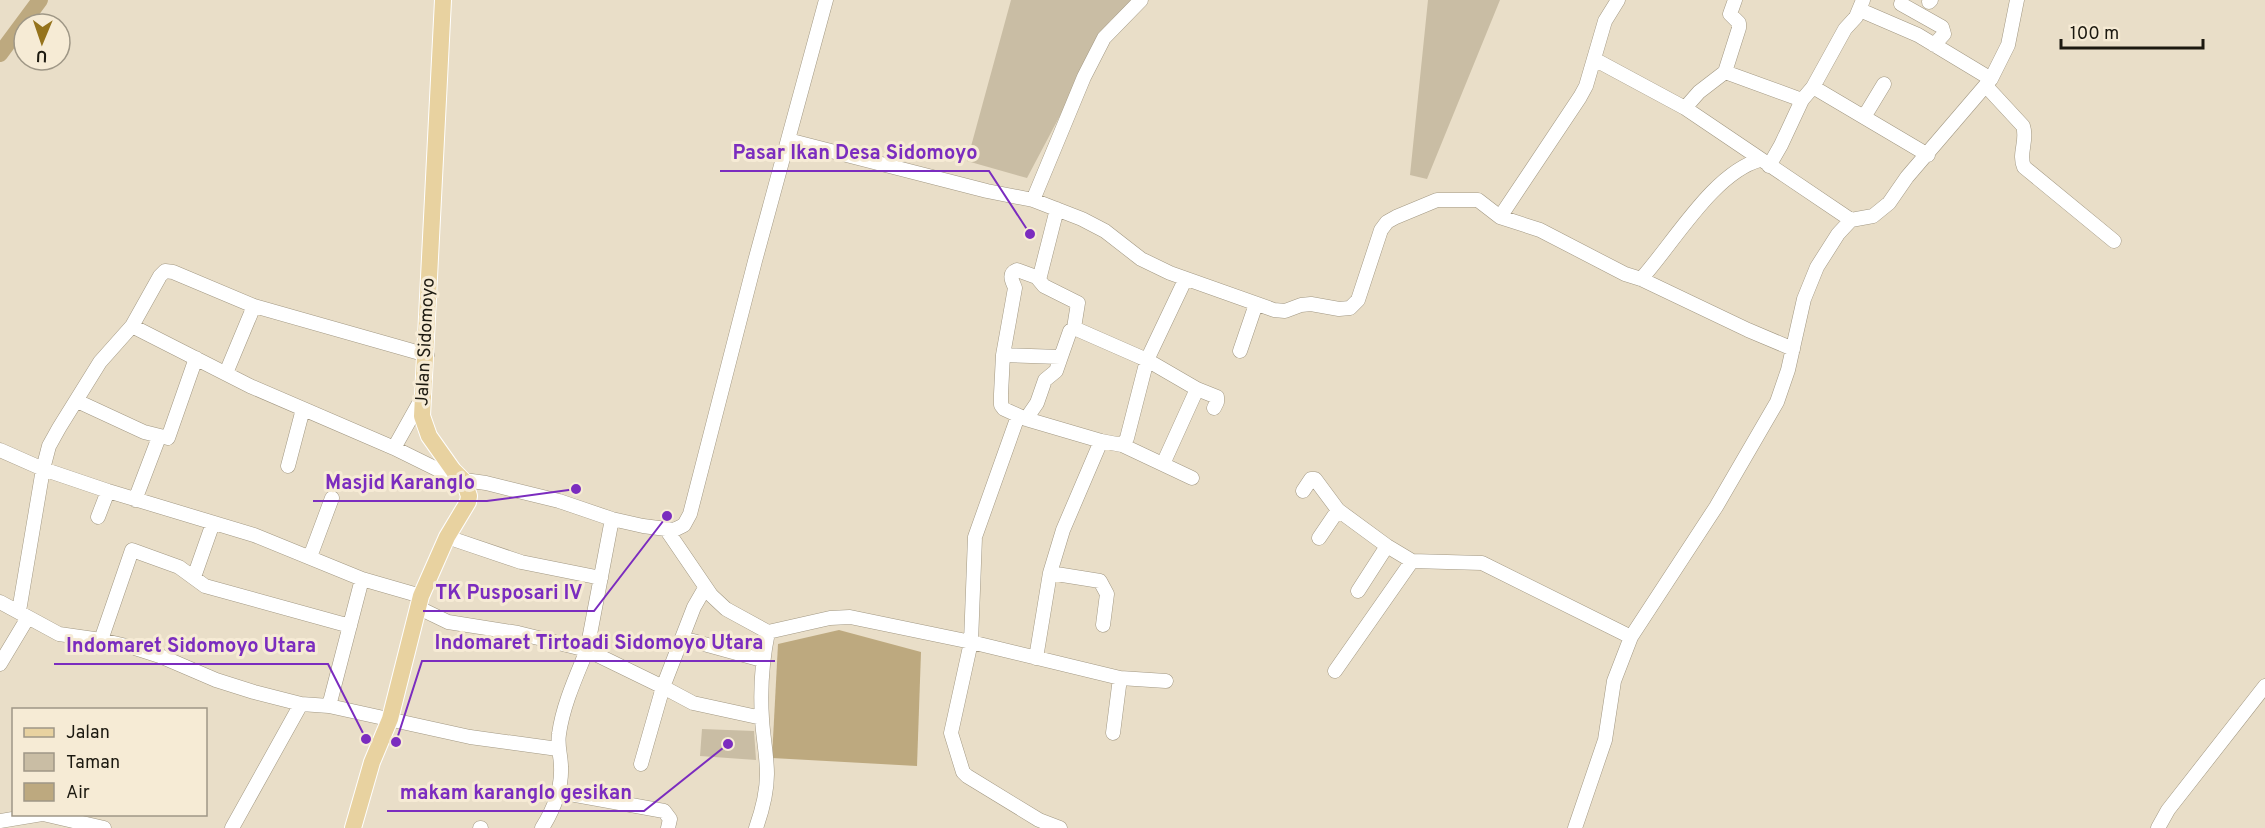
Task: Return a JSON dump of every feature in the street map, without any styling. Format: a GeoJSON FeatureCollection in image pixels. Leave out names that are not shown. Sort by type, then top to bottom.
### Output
{"type":"FeatureCollection","features":[{"type":"Feature","properties":{"kind":"main road","name":"Jalan Sidomoyo"},"geometry":{"type":"LineString","coordinates":[[442,0],[427,355],[422,416],[429,436],[453,470],[464,481]]}},
{"type":"Feature","properties":{"kind":"main road"},"geometry":{"type":"LineString","coordinates":[[353,828],[372,762],[390,719],[420,602],[447,537],[468,502],[469,496],[464,481]]}},
{"type":"Feature","properties":{"kind":"street"},"geometry":{"type":"LineString","coordinates":[[132,326],[250,386],[394,448],[450,477],[486,483],[559,501],[612,519],[674,530],[684,525],[690,514],[755,261],[826,0]]}},
{"type":"Feature","properties":{"kind":"street"},"geometry":{"type":"LineString","coordinates":[[1032,200],[1084,77],[1104,38],[1141,0]]}},
{"type":"Feature","properties":{"kind":"street"},"geometry":{"type":"LineString","coordinates":[[1500,217],[1580,98],[1605,21],[1618,0]]}},
{"type":"Feature","properties":{"kind":"street"},"geometry":{"type":"LineString","coordinates":[[1685,108],[1699,92],[1725,72],[1739,28],[1739,23],[1730,14],[1735,0]]}},
{"type":"Feature","properties":{"kind":"street"},"geometry":{"type":"LineString","coordinates":[[1575,828],[1605,740],[1614,681],[1631,637],[1688,552],[1760,435],[1777,402],[1788,370],[1804,299],[1817,267],[1838,234],[1851,220],[1873,216],[1882,210],[1988,82],[2008,45],[2017,0]]}},
{"type":"Feature","properties":{"kind":"street"},"geometry":{"type":"LineString","coordinates":[[1901,4],[1942,27],[1944,34],[1934,45]]}},
{"type":"Feature","properties":{"kind":"street"},"geometry":{"type":"LineString","coordinates":[[1641,279],[1722,182],[1740,167],[1764,163],[1782,145],[1802,100],[1813,87],[1837,43],[1862,5],[1934,45],[1988,82],[2023,126],[2025,133],[2021,161],[2024,167],[2114,241]]}},
{"type":"Feature","properties":{"kind":"street"},"geometry":{"type":"LineString","coordinates":[[1594,59],[1685,108],[1851,220]]}},
{"type":"Feature","properties":{"kind":"street"},"geometry":{"type":"LineString","coordinates":[[1725,72],[1802,100]]}},
{"type":"Feature","properties":{"kind":"street"},"geometry":{"type":"LineString","coordinates":[[1864,117],[1884,84]]}},
{"type":"Feature","properties":{"kind":"street"},"geometry":{"type":"LineString","coordinates":[[1813,87],[1928,155]]}},
{"type":"Feature","properties":{"kind":"street"},"geometry":{"type":"LineString","coordinates":[[788,140],[987,191],[1032,200],[1105,231],[1141,259],[1185,280],[1279,311],[1311,304],[1339,309],[1350,308],[1358,300],[1381,230],[1388,222],[1419,206],[1437,200],[1478,200],[1500,217],[1540,230],[1625,274],[1641,279],[1792,349]]}},
{"type":"Feature","properties":{"kind":"street"},"geometry":{"type":"LineString","coordinates":[[1039,278],[1052,234],[1051,224],[1057,209]]}},
{"type":"Feature","properties":{"kind":"street"},"geometry":{"type":"LineString","coordinates":[[1060,828],[1017,807],[963,772],[951,733],[971,642],[975,537],[1022,417],[1037,403],[1045,380],[1056,371],[1070,331],[1074,328],[1078,303],[1044,286],[1039,278],[1017,270],[1012,273],[1011,281],[1014,292],[1003,356],[1001,405],[1004,409],[1022,417],[1101,441],[1122,445],[1192,478]]}},
{"type":"Feature","properties":{"kind":"street"},"geometry":{"type":"LineString","coordinates":[[0,664],[23,615],[43,469],[49,446],[100,362],[132,326],[165,271],[173,272],[254,306],[427,355]]}},
{"type":"Feature","properties":{"kind":"street"},"geometry":{"type":"LineString","coordinates":[[1122,445],[1127,438],[1147,360],[1185,280]]}},
{"type":"Feature","properties":{"kind":"street"},"geometry":{"type":"LineString","coordinates":[[1240,351],[1256,304]]}},
{"type":"Feature","properties":{"kind":"street"},"geometry":{"type":"LineString","coordinates":[[226,373],[254,306]]}},
{"type":"Feature","properties":{"kind":"street"},"geometry":{"type":"LineString","coordinates":[[1074,328],[1147,360],[1197,389],[1217,397],[1214,408]]}},
{"type":"Feature","properties":{"kind":"street"},"geometry":{"type":"LineString","coordinates":[[1003,356],[1060,357]]}},
{"type":"Feature","properties":{"kind":"street"},"geometry":{"type":"LineString","coordinates":[[77,400],[144,432],[168,438],[196,358]]}},
{"type":"Feature","properties":{"kind":"street"},"geometry":{"type":"LineString","coordinates":[[1163,464],[1197,389]]}},
{"type":"Feature","properties":{"kind":"street"},"geometry":{"type":"LineString","coordinates":[[394,448],[423,396]]}},
{"type":"Feature","properties":{"kind":"street"},"geometry":{"type":"LineString","coordinates":[[288,466],[303,409]]}},
{"type":"Feature","properties":{"kind":"street"},"geometry":{"type":"LineString","coordinates":[[135,500],[159,437]]}},
{"type":"Feature","properties":{"kind":"street"},"geometry":{"type":"LineString","coordinates":[[1036,658],[1050,573],[1063,530],[1101,441]]}},
{"type":"Feature","properties":{"kind":"street"},"geometry":{"type":"LineString","coordinates":[[0,450],[43,469],[108,491],[254,535],[420,602],[448,622],[518,633],[588,650],[693,703],[762,718]]}},
{"type":"Feature","properties":{"kind":"street"},"geometry":{"type":"LineString","coordinates":[[1303,491],[1311,479],[1315,478],[1338,510],[1386,546],[1412,561],[1482,563],[1631,637]]}},
{"type":"Feature","properties":{"kind":"street"},"geometry":{"type":"LineString","coordinates":[[98,517],[108,491]]}},
{"type":"Feature","properties":{"kind":"street"},"geometry":{"type":"LineString","coordinates":[[310,557],[332,498]]}},
{"type":"Feature","properties":{"kind":"street"},"geometry":{"type":"LineString","coordinates":[[1319,538],[1338,510]]}},
{"type":"Feature","properties":{"kind":"street"},"geometry":{"type":"LineString","coordinates":[[542,828],[560,792],[562,770],[558,749],[564,711],[588,650],[612,519]]}},
{"type":"Feature","properties":{"kind":"street"},"geometry":{"type":"LineString","coordinates":[[194,577],[213,523]]}},
{"type":"Feature","properties":{"kind":"street"},"geometry":{"type":"LineString","coordinates":[[666,529],[705,588],[726,609],[768,632],[840,616],[971,642],[1120,678],[1166,681]]}},
{"type":"Feature","properties":{"kind":"street"},"geometry":{"type":"LineString","coordinates":[[447,537],[521,562],[601,578]]}},
{"type":"Feature","properties":{"kind":"street"},"geometry":{"type":"LineString","coordinates":[[1358,591],[1386,546]]}},
{"type":"Feature","properties":{"kind":"street"},"geometry":{"type":"LineString","coordinates":[[101,640],[132,550],[179,567],[206,586],[350,626]]}},
{"type":"Feature","properties":{"kind":"street"},"geometry":{"type":"LineString","coordinates":[[1335,671],[1412,561]]}},
{"type":"Feature","properties":{"kind":"street"},"geometry":{"type":"LineString","coordinates":[[1050,573],[1100,581],[1107,594],[1103,625]]}},
{"type":"Feature","properties":{"kind":"street"},"geometry":{"type":"LineString","coordinates":[[329,706],[362,579]]}},
{"type":"Feature","properties":{"kind":"street"},"geometry":{"type":"LineString","coordinates":[[641,764],[663,687],[694,607],[705,588]]}},
{"type":"Feature","properties":{"kind":"street"},"geometry":{"type":"LineString","coordinates":[[0,602],[59,634],[101,640],[160,656],[216,680],[255,692],[302,704],[329,706],[470,737],[558,749]]}},
{"type":"Feature","properties":{"kind":"street"},"geometry":{"type":"LineString","coordinates":[[756,828],[762,810],[767,774],[762,718],[762,660],[768,632]]}},
{"type":"Feature","properties":{"kind":"street"},"geometry":{"type":"LineString","coordinates":[[682,638],[762,660]]}},
{"type":"Feature","properties":{"kind":"street"},"geometry":{"type":"LineString","coordinates":[[1113,733],[1120,678]]}},
{"type":"Feature","properties":{"kind":"street"},"geometry":{"type":"LineString","coordinates":[[2158,828],[2168,810],[2265,686]]}},
{"type":"Feature","properties":{"kind":"street"},"geometry":{"type":"LineString","coordinates":[[232,828],[302,704]]}},
{"type":"Feature","properties":{"kind":"street"},"geometry":{"type":"LineString","coordinates":[[560,792],[664,812],[670,819],[668,828]]}},
{"type":"Feature","properties":{"kind":"street"},"geometry":{"type":"LineString","coordinates":[[0,821],[42,819],[104,828]]}},
{"type":"Feature","properties":{"kind":"green space"},"geometry":{"type":"Polygon","coordinates":[[[1011,0],[1133,0],[1110,21],[1027,178],[967,161],[1011,0]]]}},
{"type":"Feature","properties":{"kind":"green space"},"geometry":{"type":"Polygon","coordinates":[[[1428,0],[1500,0],[1427,179],[1410,175],[1428,0]]]}},
{"type":"Feature","properties":{"kind":"green space"},"geometry":{"type":"Polygon","coordinates":[[[702,729],[754,731],[756,760],[700,756],[702,729]]]}},
{"type":"Feature","properties":{"kind":"water"},"geometry":{"type":"Polygon","coordinates":[[[839,630],[921,652],[917,766],[772,758],[778,644],[839,630]]]}},
{"type":"Feature","properties":{"kind":"waterway"},"geometry":{"type":"LineString","coordinates":[[0,54],[40,0]]}},
{"type":"Feature","properties":{"kind":"place","name":"Pasar Ikan Desa Sidomoyo"},"geometry":{"type":"Point","coordinates":[1030,234]}},
{"type":"Feature","properties":{"kind":"place","name":"Masjid Karanglo"},"geometry":{"type":"Point","coordinates":[576,489]}},
{"type":"Feature","properties":{"kind":"place","name":"TK Pusposari IV"},"geometry":{"type":"Point","coordinates":[667,516]}},
{"type":"Feature","properties":{"kind":"place","name":"Indomaret Sidomoyo Utara"},"geometry":{"type":"Point","coordinates":[366,739]}},
{"type":"Feature","properties":{"kind":"place","name":"Indomaret Tirtoadi Sidomoyo Utara"},"geometry":{"type":"Point","coordinates":[396,742]}},
{"type":"Feature","properties":{"kind":"place","name":"makam karanglo gesikan"},"geometry":{"type":"Point","coordinates":[728,744]}}]}
